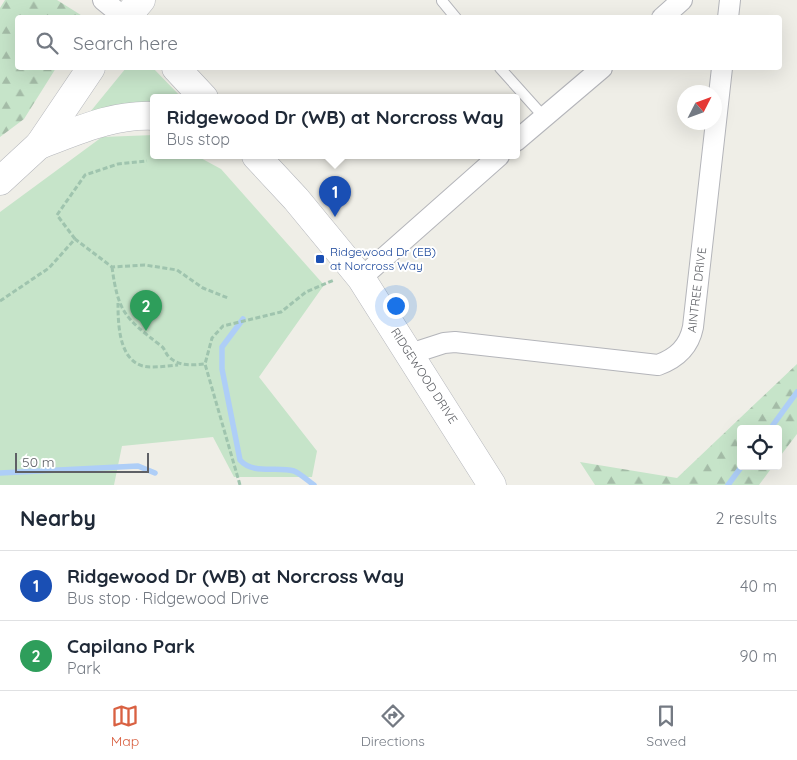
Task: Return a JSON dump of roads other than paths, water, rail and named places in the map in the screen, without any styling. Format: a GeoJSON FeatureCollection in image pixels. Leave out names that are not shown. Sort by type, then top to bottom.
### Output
{"type":"FeatureCollection","features":[{"type":"Feature","properties":{"kind":"main road"},"geometry":{"type":"LineString","coordinates":[[128,15],[141,0]]}},
{"type":"Feature","properties":{"kind":"main road"},"geometry":{"type":"LineString","coordinates":[[0,181],[38,145],[90,70]]}},
{"type":"Feature","properties":{"kind":"main road"},"geometry":{"type":"LineString","coordinates":[[178,70],[200,94]]}},
{"type":"Feature","properties":{"kind":"main road"},"geometry":{"type":"LineString","coordinates":[[38,145],[104,121],[129,116],[150,116]]}},
{"type":"Feature","properties":{"kind":"main road","name":"RIDGEWOOD DRIVE"},"geometry":{"type":"LineString","coordinates":[[259,159],[296,199],[348,278],[410,354],[492,485]]}},
{"type":"Feature","properties":{"kind":"street"},"geometry":{"type":"LineString","coordinates":[[102,0],[121,15]]}},
{"type":"Feature","properties":{"kind":"street"},"geometry":{"type":"LineString","coordinates":[[665,15],[682,0]]}},
{"type":"Feature","properties":{"kind":"street"},"geometry":{"type":"LineString","coordinates":[[728,15],[730,0]]}},
{"type":"Feature","properties":{"kind":"street"},"geometry":{"type":"LineString","coordinates":[[520,137],[600,70]]}},
{"type":"Feature","properties":{"kind":"street","name":"AINTREE DRIVE"},"geometry":{"type":"LineString","coordinates":[[410,354],[436,344],[456,342],[658,365],[679,354],[688,344],[693,327],[722,70]]}},
{"type":"Feature","properties":{"kind":"street"},"geometry":{"type":"LineString","coordinates":[[348,278],[495,159]]}},
{"type":"Feature","properties":{"kind":"lane"},"geometry":{"type":"LineString","coordinates":[[442,1],[454,15]]}},
{"type":"Feature","properties":{"kind":"lane"},"geometry":{"type":"LineString","coordinates":[[502,70],[544,117]]}},
{"type":"Feature","properties":{"kind":"waterway"},"geometry":{"type":"LineString","coordinates":[[243,319],[222,347],[222,369],[240,460],[245,465],[258,469],[294,471],[314,485]]}},
{"type":"Feature","properties":{"kind":"waterway"},"geometry":{"type":"LineString","coordinates":[[773,425],[797,392]]}},
{"type":"Feature","properties":{"kind":"waterway"},"geometry":{"type":"LineString","coordinates":[[0,473],[138,466],[155,473]]}},
{"type":"Feature","properties":{"kind":"waterway"},"geometry":{"type":"LineString","coordinates":[[728,485],[739,470]]}},
{"type":"Feature","properties":{"kind":"place","name":"Ridgewood Dr (WB) at Norcross Way"},"geometry":{"type":"Point","coordinates":[335,217]}},
{"type":"Feature","properties":{"kind":"place","name":"Ridgewood Dr (EB) at Norcross Way"},"geometry":{"type":"Point","coordinates":[320,259]}},
{"type":"Feature","properties":{"kind":"place","name":"Capilano Park"},"geometry":{"type":"Point","coordinates":[146,331]}}]}
